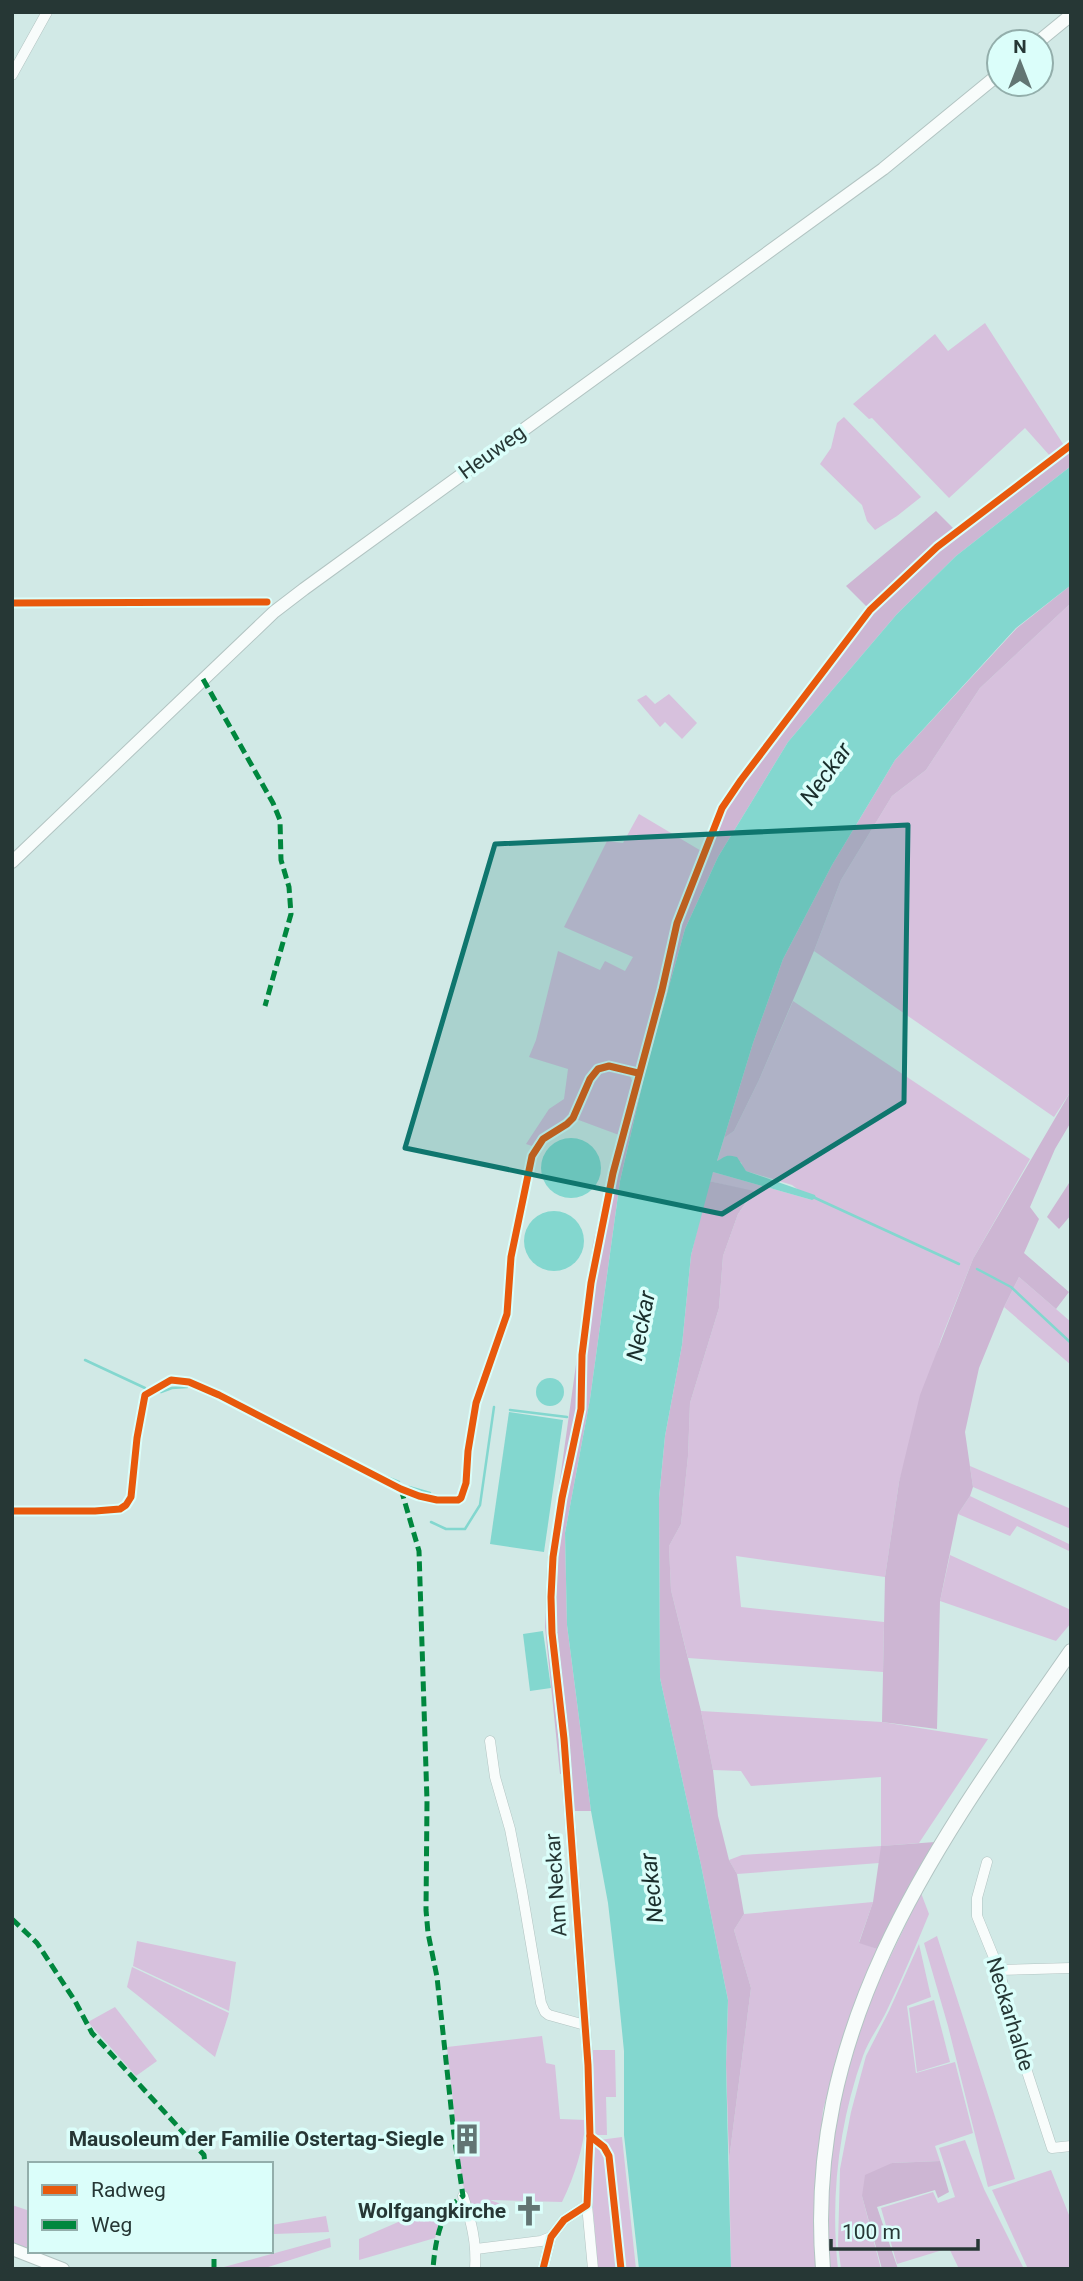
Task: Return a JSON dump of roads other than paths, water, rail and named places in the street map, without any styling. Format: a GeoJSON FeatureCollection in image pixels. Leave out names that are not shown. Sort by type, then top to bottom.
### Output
{"type":"FeatureCollection","features":[{"type":"Feature","properties":{"kind":"main road"},"geometry":{"type":"LineString","coordinates":[[823,2269],[821,2194],[828,2121],[856,2017],[888,1943],[928,1865],[990,1767],[1071,1651]]}},
{"type":"Feature","properties":{"kind":"street"},"geometry":{"type":"LineString","coordinates":[[12,75],[47,12]]}},
{"type":"Feature","properties":{"kind":"street"},"geometry":{"type":"LineString","coordinates":[[1055,28],[1071,15]]}},
{"type":"Feature","properties":{"kind":"street","name":"Heuweg"},"geometry":{"type":"LineString","coordinates":[[12,862],[274,612],[883,169],[985,85]]}},
{"type":"Feature","properties":{"kind":"street","name":"Am Neckar"},"geometry":{"type":"LineString","coordinates":[[553,1557],[552,1633],[564,1739],[585,2025],[590,2136],[586,2205],[593,2269]]}},
{"type":"Feature","properties":{"kind":"street","name":"Am Neckar"},"geometry":{"type":"LineString","coordinates":[[490,1741],[495,1777],[510,1829],[541,2003],[549,2015],[585,2025]]}},
{"type":"Feature","properties":{"kind":"street","name":"Neckarhalde"},"geometry":{"type":"LineString","coordinates":[[987,1862],[977,1898],[977,1916],[999,1970],[1019,2047],[1052,2148],[1071,2146]]}},
{"type":"Feature","properties":{"kind":"street"},"geometry":{"type":"LineString","coordinates":[[999,1970],[1071,1968]]}},
{"type":"Feature","properties":{"kind":"street"},"geometry":{"type":"LineString","coordinates":[[463,2196],[473,2228],[475,2269]]}},
{"type":"Feature","properties":{"kind":"street"},"geometry":{"type":"LineString","coordinates":[[543,2269],[551,2237],[564,2220],[586,2205]]}},
{"type":"Feature","properties":{"kind":"street"},"geometry":{"type":"LineString","coordinates":[[476,2249],[551,2237]]}},
{"type":"Feature","properties":{"kind":"street"},"geometry":{"type":"LineString","coordinates":[[12,2249],[63,2269]]}},
{"type":"Feature","properties":{"kind":"water","name":"Neckar"},"geometry":{"type":"Polygon","coordinates":[[[1071,466],[1071,585],[1016,628],[895,760],[832,865],[783,959],[753,1043],[717,1161],[727,1156],[737,1157],[746,1171],[815,1195],[816,1198],[812,1200],[713,1172],[691,1255],[682,1345],[665,1436],[659,1498],[660,1678],[728,2000],[726,2064],[731,2269],[639,2269],[624,2135],[624,2051],[617,1981],[608,1903],[591,1811],[567,1625],[565,1533],[590,1399],[620,1181],[645,1073],[685,929],[718,857],[788,742],[897,614],[956,556],[1071,466]]]}},
{"type":"Feature","properties":{"kind":"water"},"geometry":{"type":"Polygon","coordinates":[[[565,1138],[577,1138],[596,1151],[601,1168],[599,1180],[588,1193],[577,1198],[565,1198],[546,1185],[541,1174],[541,1162],[554,1143],[565,1138]]]}},
{"type":"Feature","properties":{"kind":"water"},"geometry":{"type":"Polygon","coordinates":[[[554,1211],[575,1220],[584,1241],[575,1262],[554,1271],[533,1262],[524,1241],[533,1220],[554,1211]]]}},
{"type":"Feature","properties":{"kind":"water"},"geometry":{"type":"Polygon","coordinates":[[[550,1378],[560,1382],[564,1392],[560,1402],[550,1406],[540,1402],[536,1392],[540,1382],[550,1378]]]}},
{"type":"Feature","properties":{"kind":"water"},"geometry":{"type":"Polygon","coordinates":[[[509,1412],[563,1420],[544,1552],[490,1544],[509,1412]]]}},
{"type":"Feature","properties":{"kind":"water"},"geometry":{"type":"Polygon","coordinates":[[[543,1631],[551,1688],[530,1691],[523,1634],[543,1631]]]}},
{"type":"Feature","properties":{"kind":"waterway"},"geometry":{"type":"LineString","coordinates":[[813,1197],[959,1264]]}},
{"type":"Feature","properties":{"kind":"waterway"},"geometry":{"type":"LineString","coordinates":[[977,1269],[1011,1287],[1071,1343]]}},
{"type":"Feature","properties":{"kind":"waterway"},"geometry":{"type":"LineString","coordinates":[[85,1360],[145,1388]]}},
{"type":"Feature","properties":{"kind":"waterway"},"geometry":{"type":"LineString","coordinates":[[197,1383],[351,1463],[399,1482]]}},
{"type":"Feature","properties":{"kind":"waterway"},"geometry":{"type":"LineString","coordinates":[[161,1392],[187,1387]]}},
{"type":"Feature","properties":{"kind":"waterway"},"geometry":{"type":"LineString","coordinates":[[431,1522],[446,1529],[465,1529],[480,1505],[494,1407]]}},
{"type":"Feature","properties":{"kind":"waterway"},"geometry":{"type":"LineString","coordinates":[[510,1410],[567,1417]]}},
{"type":"Feature","properties":{"kind":"waterway"},"geometry":{"type":"LineString","coordinates":[[409,1487],[430,1493]]}},
{"type":"Feature","properties":{"kind":"place","name":"Mausoleum der Familie Ostertag-Siegle"},"geometry":{"type":"Point","coordinates":[467,2139]}},
{"type":"Feature","properties":{"kind":"place","name":"Wolfgangkirche"},"geometry":{"type":"Point","coordinates":[529,2211]}}]}
